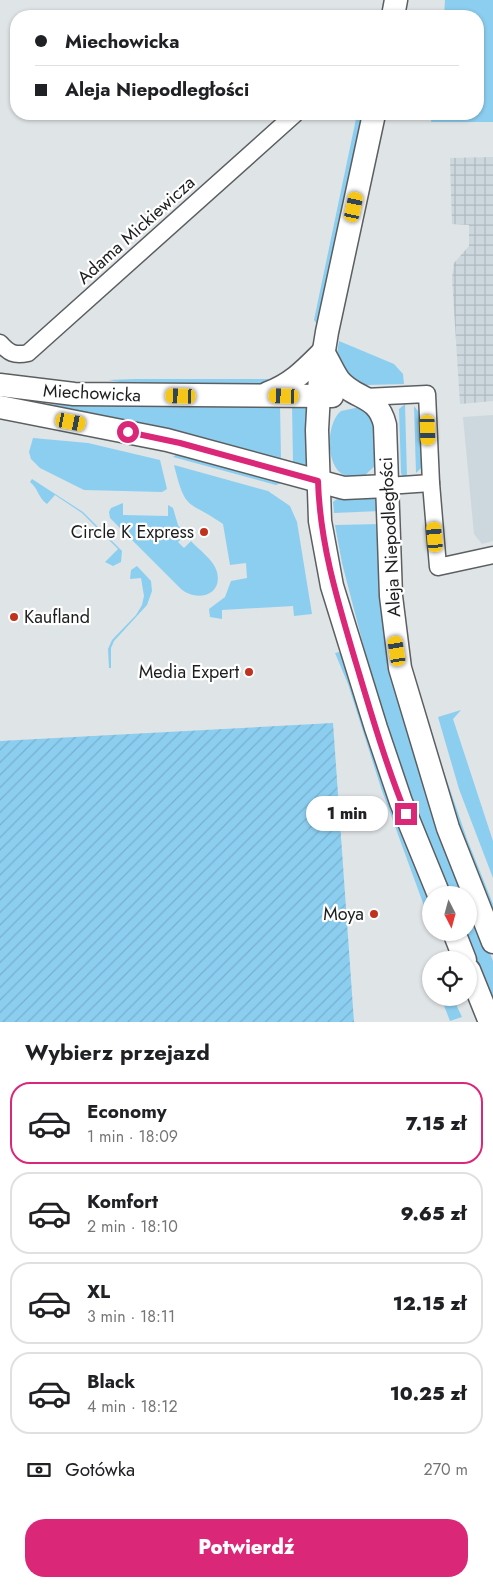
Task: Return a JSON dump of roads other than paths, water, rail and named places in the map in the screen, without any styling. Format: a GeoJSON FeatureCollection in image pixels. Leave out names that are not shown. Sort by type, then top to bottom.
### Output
{"type":"FeatureCollection","features":[{"type":"Feature","properties":{"kind":"street","name":"Adama Mickiewicza"},"geometry":{"type":"LineString","coordinates":[[0,343],[8,352],[18,356],[28,353],[288,120]]}},
{"type":"Feature","properties":{"kind":"street"},"geometry":{"type":"LineString","coordinates":[[373,120],[323,352],[318,396],[320,521],[332,586],[401,802],[435,886]]}},
{"type":"Feature","properties":{"kind":"street"},"geometry":{"type":"LineString","coordinates":[[260,396],[284,387],[300,377],[323,352]]}},
{"type":"Feature","properties":{"kind":"street","name":"Aleja Niepodległości"},"geometry":{"type":"LineString","coordinates":[[323,352],[339,379],[365,397],[382,413],[385,425],[391,596],[400,668],[448,828],[493,942]]}},
{"type":"Feature","properties":{"kind":"street","name":"Miechowicka"},"geometry":{"type":"LineString","coordinates":[[0,384],[74,394],[365,397]]}},
{"type":"Feature","properties":{"kind":"street"},"geometry":{"type":"LineString","coordinates":[[365,397],[427,394],[431,482],[438,567],[493,555]]}},
{"type":"Feature","properties":{"kind":"street","name":"Miechowicka"},"geometry":{"type":"LineString","coordinates":[[0,407],[167,440],[344,488],[431,482]]}},
{"type":"Feature","properties":{"kind":"street"},"geometry":{"type":"LineString","coordinates":[[477,990],[490,1022]]}},
{"type":"Feature","properties":{"kind":"place","name":"Circle K Express"},"geometry":{"type":"Point","coordinates":[204,532]}},
{"type":"Feature","properties":{"kind":"place","name":"Kaufland"},"geometry":{"type":"Point","coordinates":[14,617]}},
{"type":"Feature","properties":{"kind":"place","name":"Media Expert"},"geometry":{"type":"Point","coordinates":[249,672]}},
{"type":"Feature","properties":{"kind":"place","name":"Moya"},"geometry":{"type":"Point","coordinates":[374,914]}}]}
